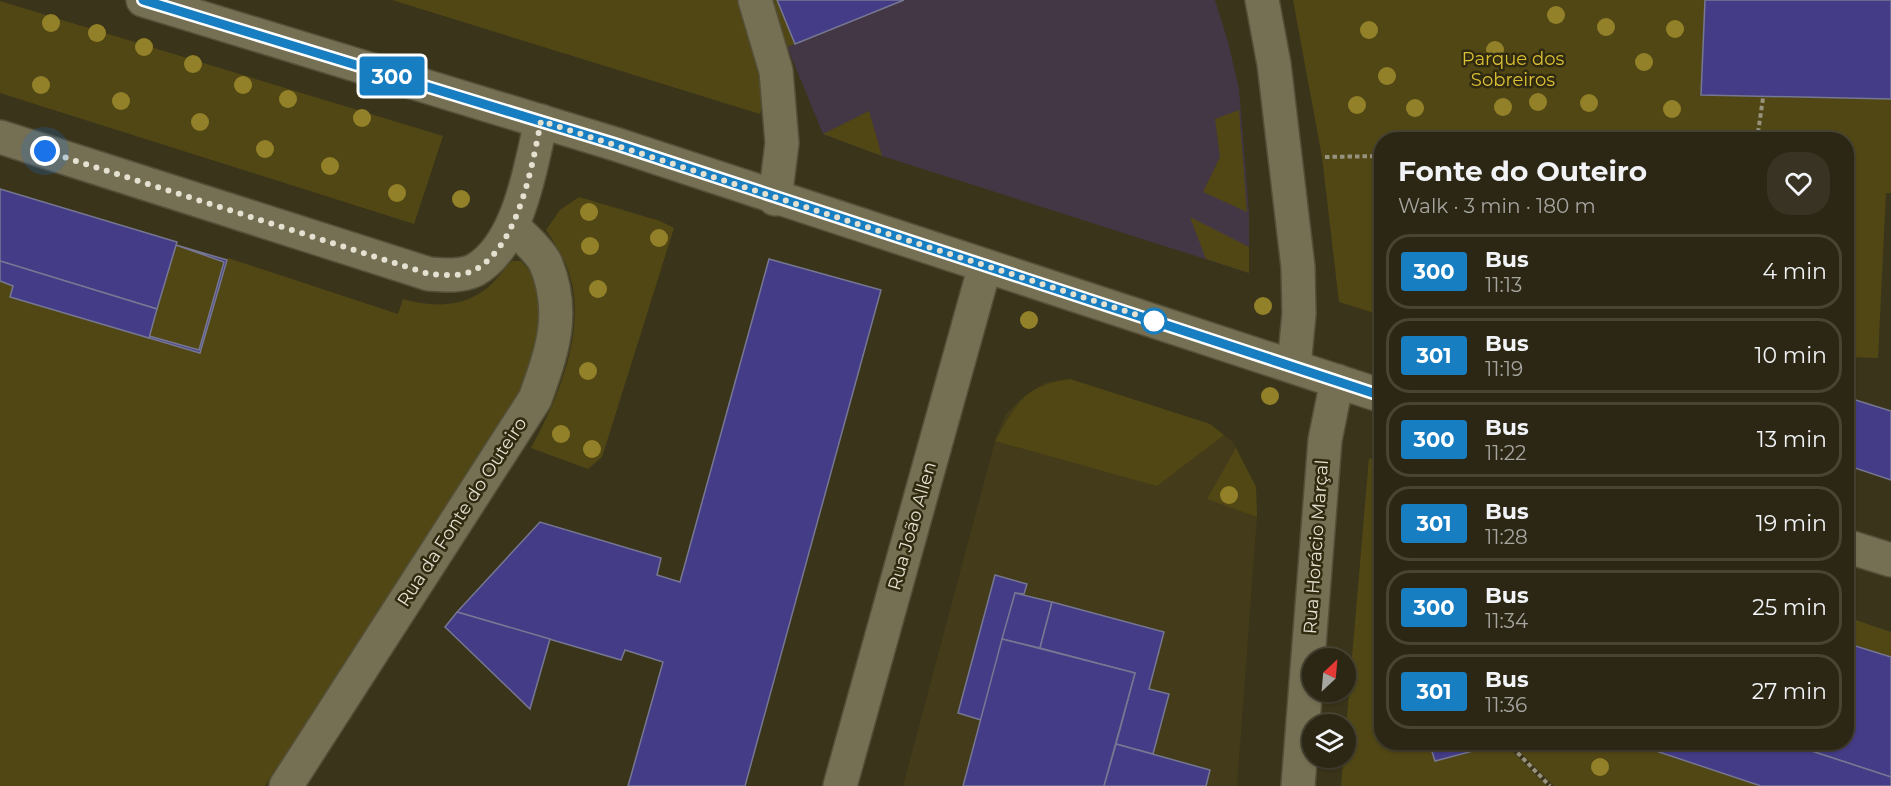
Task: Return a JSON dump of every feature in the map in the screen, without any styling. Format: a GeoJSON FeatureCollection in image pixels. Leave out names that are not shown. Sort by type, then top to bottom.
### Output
{"type":"FeatureCollection","features":[{"type":"Feature","properties":{"kind":"street"},"geometry":{"type":"LineString","coordinates":[[143,0],[541,121],[1374,393]]}},
{"type":"Feature","properties":{"kind":"street"},"geometry":{"type":"LineString","coordinates":[[755,0],[776,71],[782,143],[775,199]]}},
{"type":"Feature","properties":{"kind":"street"},"geometry":{"type":"LineString","coordinates":[[1262,0],[1274,64],[1298,267],[1299,314],[1294,366]]}},
{"type":"Feature","properties":{"kind":"street"},"geometry":{"type":"LineString","coordinates":[[0,137],[429,274],[452,276],[474,270],[497,247],[513,226],[529,177],[541,121]]}},
{"type":"Feature","properties":{"kind":"street","name":"Rua da Fonte do Outeiro"},"geometry":{"type":"LineString","coordinates":[[286,786],[535,399],[549,360],[558,313],[546,263],[513,226]]}},
{"type":"Feature","properties":{"kind":"street","name":"Rua João Allen"},"geometry":{"type":"LineString","coordinates":[[840,786],[985,266]]}},
{"type":"Feature","properties":{"kind":"street","name":"Rua Horácio Marçal"},"geometry":{"type":"LineString","coordinates":[[1298,786],[1325,440],[1337,381]]}},
{"type":"Feature","properties":{"kind":"street"},"geometry":{"type":"LineString","coordinates":[[1854,548],[1891,560]]}},
{"type":"Feature","properties":{"kind":"path"},"geometry":{"type":"LineString","coordinates":[[1758,132],[1763,98]]}},
{"type":"Feature","properties":{"kind":"path"},"geometry":{"type":"LineString","coordinates":[[1285,158],[1374,156]]}},
{"type":"Feature","properties":{"kind":"path"},"geometry":{"type":"LineString","coordinates":[[1515,750],[1550,786]]}},
{"type":"Feature","properties":{"kind":"shaded area"},"geometry":{"type":"Polygon","coordinates":[[[768,0],[1215,0],[1239,89],[1249,213],[1249,273],[882,156],[823,134],[768,0]]]}},
{"type":"Feature","properties":{"kind":"shaded area"},"geometry":{"type":"Polygon","coordinates":[[[1070,379],[1210,424],[1233,442],[1256,487],[1257,517],[1237,786],[903,786],[995,441],[1005,415],[1024,396],[1046,382],[1070,379]]]}},
{"type":"Feature","properties":{"kind":"green space"},"geometry":{"type":"Polygon","coordinates":[[[392,0],[742,0],[767,83],[760,114],[392,0]]]}},
{"type":"Feature","properties":{"kind":"green space"},"geometry":{"type":"Polygon","coordinates":[[[768,0],[777,0],[795,44],[787,47],[768,0]]]}},
{"type":"Feature","properties":{"kind":"green space","name":"Parque dos Sobreiros"},"geometry":{"type":"Polygon","coordinates":[[[1293,0],[1705,0],[1701,95],[1891,99],[1891,193],[1886,193],[1878,358],[1854,357],[1854,132],[1374,132],[1374,313],[1339,302],[1322,157],[1293,0]]]}},
{"type":"Feature","properties":{"kind":"green space"},"geometry":{"type":"Polygon","coordinates":[[[0,1],[443,136],[414,224],[0,93],[0,1]]]}},
{"type":"Feature","properties":{"kind":"green space"},"geometry":{"type":"Polygon","coordinates":[[[1239,110],[1247,212],[1203,192],[1220,157],[1215,119],[1239,110]]]}},
{"type":"Feature","properties":{"kind":"green space"},"geometry":{"type":"Polygon","coordinates":[[[869,111],[882,156],[823,134],[869,111]]]}},
{"type":"Feature","properties":{"kind":"green space"},"geometry":{"type":"Polygon","coordinates":[[[0,189],[227,260],[228,258],[398,314],[403,299],[435,304],[467,300],[490,286],[512,261],[521,261],[531,272],[543,304],[542,339],[508,419],[265,786],[0,786],[0,189]]]}},
{"type":"Feature","properties":{"kind":"green space"},"geometry":{"type":"Polygon","coordinates":[[[579,197],[660,221],[674,228],[602,457],[588,469],[531,448],[562,380],[574,331],[575,306],[571,281],[563,258],[546,230],[560,210],[579,197]]]}},
{"type":"Feature","properties":{"kind":"green space"},"geometry":{"type":"Polygon","coordinates":[[[1190,217],[1249,247],[1249,273],[1206,259],[1190,217]]]}},
{"type":"Feature","properties":{"kind":"green space"},"geometry":{"type":"Polygon","coordinates":[[[1070,379],[1210,424],[1224,435],[1157,486],[995,441],[1017,406],[1032,391],[1070,379]]]}},
{"type":"Feature","properties":{"kind":"green space"},"geometry":{"type":"Polygon","coordinates":[[[1236,448],[1256,487],[1257,517],[1207,499],[1236,448]]]}},
{"type":"Feature","properties":{"kind":"green space"},"geometry":{"type":"Polygon","coordinates":[[[1369,458],[1374,460],[1374,750],[1431,750],[1435,761],[1472,750],[1511,750],[1547,786],[1341,786],[1343,768],[1356,768],[1356,714],[1347,714],[1348,702],[1356,702],[1356,648],[1353,648],[1369,458]]]}},
{"type":"Feature","properties":{"kind":"green space"},"geometry":{"type":"Polygon","coordinates":[[[1854,619],[1891,632],[1891,657],[1854,644],[1854,619]]]}},
{"type":"Feature","properties":{"kind":"green space"},"geometry":{"type":"Polygon","coordinates":[[[1518,750],[1650,750],[1761,786],[1554,786],[1518,750]]]}},
{"type":"Feature","properties":{"kind":"building"},"geometry":{"type":"Polygon","coordinates":[[[777,0],[904,0],[795,44],[777,0]]]}},
{"type":"Feature","properties":{"kind":"building"},"geometry":{"type":"Polygon","coordinates":[[[1705,0],[1891,0],[1891,99],[1701,95],[1705,0]]]}},
{"type":"Feature","properties":{"kind":"building"},"geometry":{"type":"Polygon","coordinates":[[[0,189],[177,242],[157,309],[0,261],[0,189]]]}},
{"type":"Feature","properties":{"kind":"building"},"geometry":{"type":"Polygon","coordinates":[[[176,245],[227,260],[200,353],[149,338],[149,336],[199,350],[224,262],[176,245]]]}},
{"type":"Feature","properties":{"kind":"building"},"geometry":{"type":"Polygon","coordinates":[[[769,259],[881,290],[745,786],[628,786],[663,662],[625,650],[621,660],[457,612],[540,522],[661,558],[657,575],[680,582],[769,259]]]}},
{"type":"Feature","properties":{"kind":"building"},"geometry":{"type":"Polygon","coordinates":[[[0,261],[157,309],[149,338],[10,297],[13,286],[0,281],[0,261]]]}},
{"type":"Feature","properties":{"kind":"building"},"geometry":{"type":"Polygon","coordinates":[[[1854,399],[1891,411],[1891,480],[1854,468],[1854,399]]]}},
{"type":"Feature","properties":{"kind":"building"},"geometry":{"type":"Polygon","coordinates":[[[995,575],[1027,584],[1024,594],[1015,593],[981,720],[958,713],[995,575]]]}},
{"type":"Feature","properties":{"kind":"building"},"geometry":{"type":"Polygon","coordinates":[[[1015,593],[1052,602],[1040,648],[1002,639],[1015,593]]]}},
{"type":"Feature","properties":{"kind":"building"},"geometry":{"type":"Polygon","coordinates":[[[1052,602],[1164,632],[1149,689],[1169,694],[1153,754],[1116,744],[1135,673],[1040,648],[1052,602]]]}},
{"type":"Feature","properties":{"kind":"building"},"geometry":{"type":"Polygon","coordinates":[[[457,612],[550,639],[530,709],[445,627],[457,612]]]}},
{"type":"Feature","properties":{"kind":"building"},"geometry":{"type":"Polygon","coordinates":[[[1002,639],[1135,673],[1104,786],[963,786],[1002,639]]]}},
{"type":"Feature","properties":{"kind":"building"},"geometry":{"type":"Polygon","coordinates":[[[1854,645],[1891,657],[1891,777],[1808,750],[1854,750],[1854,645]]]}},
{"type":"Feature","properties":{"kind":"building"},"geometry":{"type":"Polygon","coordinates":[[[1116,744],[1210,770],[1206,786],[1104,786],[1116,744]]]}},
{"type":"Feature","properties":{"kind":"building"},"geometry":{"type":"Polygon","coordinates":[[[1432,750],[1473,751],[1435,761],[1432,750]]]}},
{"type":"Feature","properties":{"kind":"building"},"geometry":{"type":"Polygon","coordinates":[[[1653,750],[1808,750],[1891,777],[1891,786],[1761,786],[1653,750]]]}},
{"type":"Feature","properties":{"kind":"bus line","name":"300"},"geometry":{"type":"LineString","coordinates":[[143,0],[615,144],[775,199],[1374,393]]}},
{"type":"Feature","properties":{"kind":"route"},"geometry":{"type":"LineString","coordinates":[[45,151],[429,274],[452,276],[474,270],[487,259],[513,226],[529,177],[541,121],[1162,323],[1154,321]]}}]}
